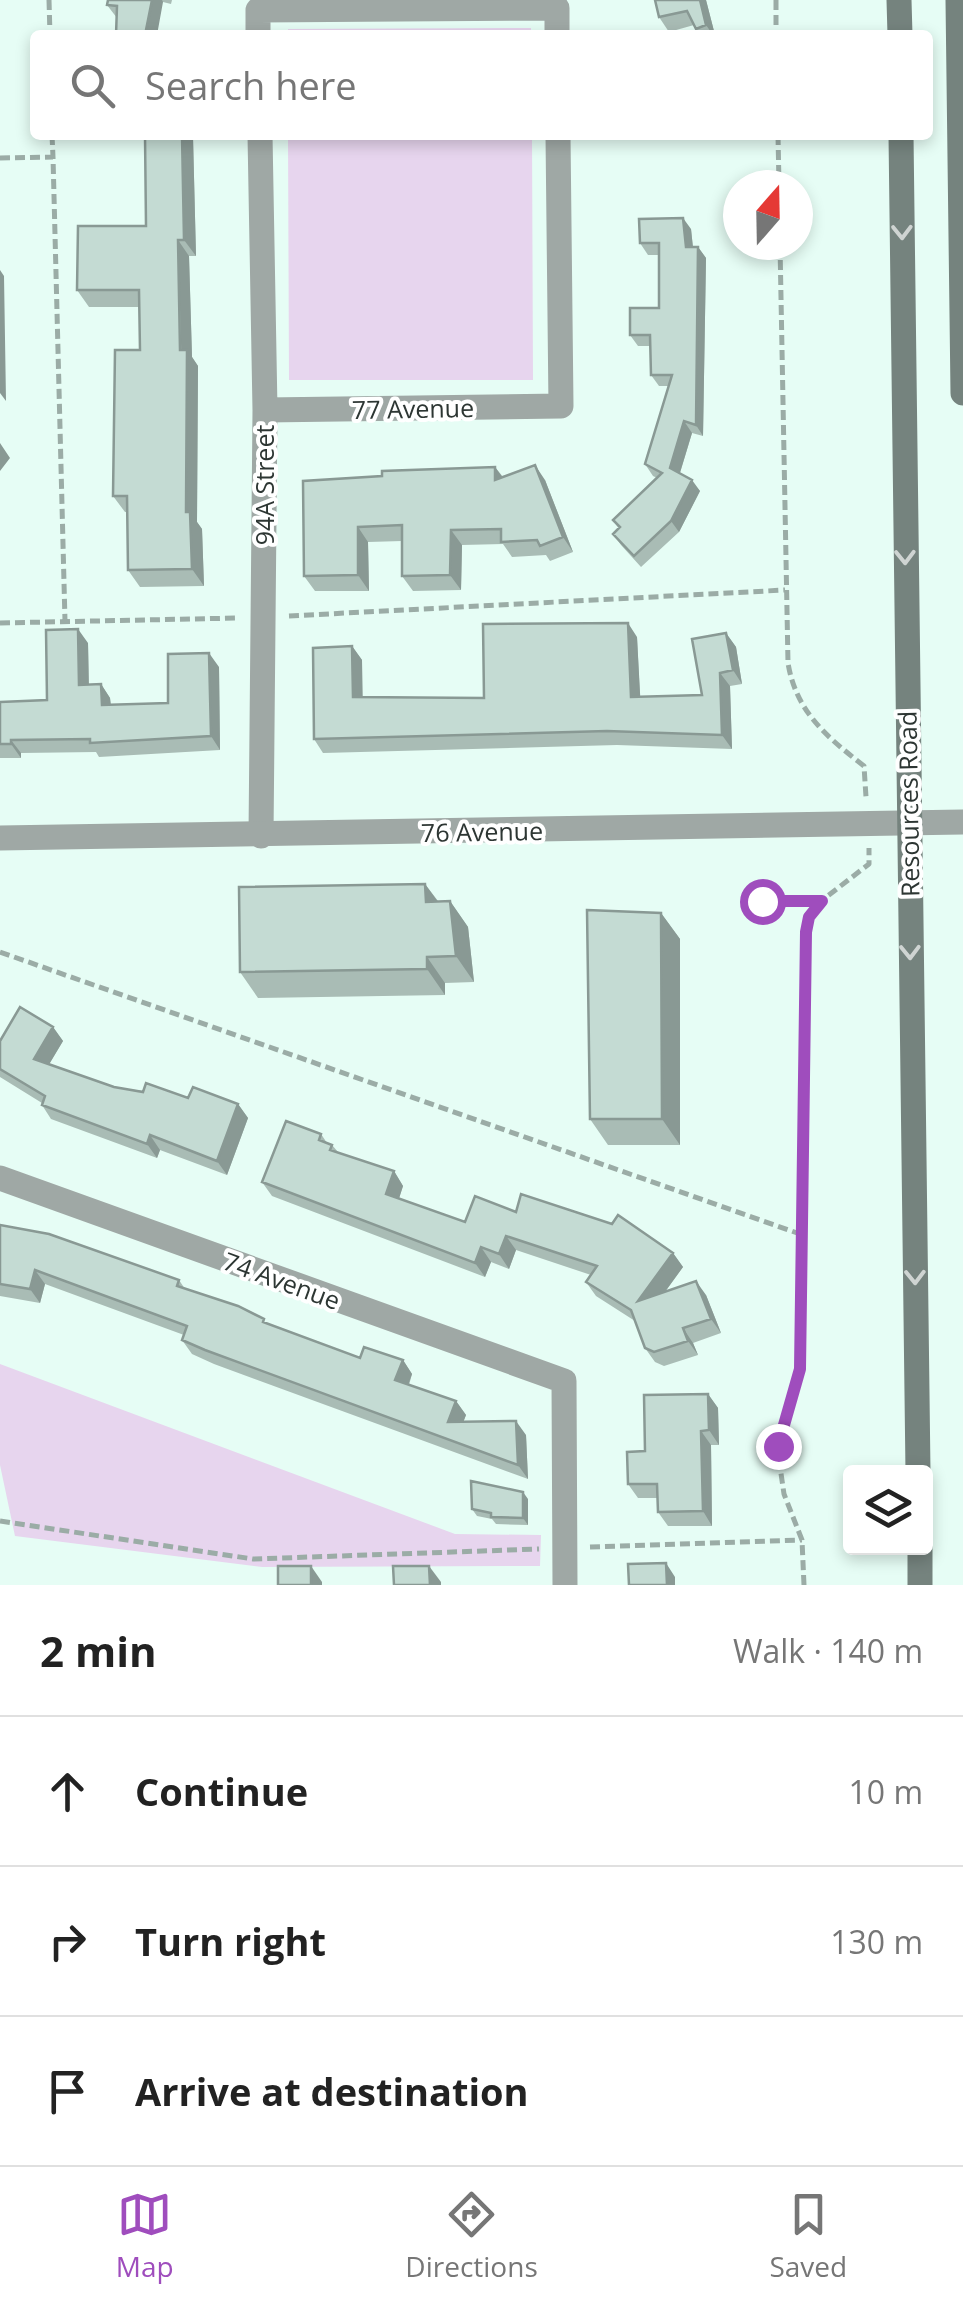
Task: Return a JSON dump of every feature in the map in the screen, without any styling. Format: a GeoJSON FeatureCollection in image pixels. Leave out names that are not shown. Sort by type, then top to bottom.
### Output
{"type":"FeatureCollection","features":[{"type":"Feature","properties":{"kind":"main road"},"geometry":{"type":"LineString","coordinates":[[899,0],[900,30]]}},
{"type":"Feature","properties":{"kind":"main road"},"geometry":{"type":"LineString","coordinates":[[958,0],[963,394]]}},
{"type":"Feature","properties":{"kind":"main road","name":"Resources Road"},"geometry":{"type":"LineString","coordinates":[[900,140],[918,1465]]}},
{"type":"Feature","properties":{"kind":"main road"},"geometry":{"type":"LineString","coordinates":[[920,1555],[920,1585]]}},
{"type":"Feature","properties":{"kind":"street"},"geometry":{"type":"LineString","coordinates":[[258,22],[557,8],[557,30]]}},
{"type":"Feature","properties":{"kind":"street","name":"94A Street"},"geometry":{"type":"LineString","coordinates":[[260,140],[265,410],[262,836]]}},
{"type":"Feature","properties":{"kind":"street","name":"77 Avenue"},"geometry":{"type":"LineString","coordinates":[[265,410],[560,406],[558,140]]}},
{"type":"Feature","properties":{"kind":"street","name":"76 Avenue"},"geometry":{"type":"LineString","coordinates":[[0,838],[963,822]]}},
{"type":"Feature","properties":{"kind":"street","name":"74 Avenue"},"geometry":{"type":"LineString","coordinates":[[0,1178],[564,1381],[566,1548]]}},
{"type":"Feature","properties":{"kind":"street"},"geometry":{"type":"LineString","coordinates":[[566,1548],[566,1585]]}},
{"type":"Feature","properties":{"kind":"path"},"geometry":{"type":"LineString","coordinates":[[48,0],[50,30]]}},
{"type":"Feature","properties":{"kind":"path"},"geometry":{"type":"LineString","coordinates":[[776,0],[776,30]]}},
{"type":"Feature","properties":{"kind":"path"},"geometry":{"type":"LineString","coordinates":[[52,140],[65,621]]}},
{"type":"Feature","properties":{"kind":"path"},"geometry":{"type":"LineString","coordinates":[[778,140],[778,170]]}},
{"type":"Feature","properties":{"kind":"path"},"geometry":{"type":"LineString","coordinates":[[0,158],[53,157]]}},
{"type":"Feature","properties":{"kind":"path"},"geometry":{"type":"LineString","coordinates":[[780,260],[785,590],[792,685],[820,731],[864,766]]}},
{"type":"Feature","properties":{"kind":"path"},"geometry":{"type":"LineString","coordinates":[[0,623],[263,617],[785,590]]}},
{"type":"Feature","properties":{"kind":"path"},"geometry":{"type":"LineString","coordinates":[[804,1585],[802,1540],[784,1494],[778,1446],[800,1369],[806,932],[809,917],[822,901],[869,864]]}},
{"type":"Feature","properties":{"kind":"path"},"geometry":{"type":"LineString","coordinates":[[762,901],[822,901]]}},
{"type":"Feature","properties":{"kind":"path"},"geometry":{"type":"LineString","coordinates":[[0,952],[800,1234]]}},
{"type":"Feature","properties":{"kind":"path"},"geometry":{"type":"LineString","coordinates":[[0,1521],[253,1559],[802,1540]]}},
{"type":"Feature","properties":{"kind":"shaded area"},"geometry":{"type":"Polygon","coordinates":[[[531,28],[531,30],[288,30],[531,28]]]}},
{"type":"Feature","properties":{"kind":"shaded area"},"geometry":{"type":"Polygon","coordinates":[[[288,140],[532,140],[533,380],[289,380],[288,140]]]}},
{"type":"Feature","properties":{"kind":"shaded area"},"geometry":{"type":"Polygon","coordinates":[[[0,1364],[455,1534],[541,1535],[540,1566],[262,1567],[15,1536],[0,1465],[0,1364]]]}},
{"type":"Feature","properties":{"kind":"building"},"geometry":{"type":"Polygon","coordinates":[[[108,0],[152,0],[146,30],[116,30],[117,6],[107,5],[108,0]]]}},
{"type":"Feature","properties":{"kind":"building"},"geometry":{"type":"Polygon","coordinates":[[[655,0],[700,0],[706,25],[696,29],[687,11],[659,17],[655,0]]]}},
{"type":"Feature","properties":{"kind":"building"},"geometry":{"type":"Polygon","coordinates":[[[145,140],[182,140],[184,240],[178,240],[180,350],[187,350],[186,512],[190,512],[192,569],[128,570],[127,496],[113,496],[115,350],[140,350],[139,290],[77,290],[78,226],[146,226],[145,140]]]}},
{"type":"Feature","properties":{"kind":"building"},"geometry":{"type":"Polygon","coordinates":[[[683,218],[686,247],[698,247],[696,425],[684,421],[670,468],[692,480],[671,521],[634,556],[613,534],[620,527],[613,520],[662,473],[645,464],[672,375],[651,375],[650,335],[630,335],[630,308],[659,308],[659,243],[640,243],[639,219],[683,218]]]}},
{"type":"Feature","properties":{"kind":"building"},"geometry":{"type":"Polygon","coordinates":[[[535,465],[563,537],[540,546],[537,540],[501,542],[501,529],[451,530],[450,575],[402,576],[402,525],[358,527],[358,575],[304,576],[303,481],[382,476],[382,471],[495,467],[495,480],[535,465]]]}},
{"type":"Feature","properties":{"kind":"building"},"geometry":{"type":"Polygon","coordinates":[[[628,623],[631,697],[702,695],[692,639],[726,633],[733,670],[720,673],[722,735],[607,731],[314,739],[313,648],[352,646],[353,697],[484,698],[483,624],[628,623]]]}},
{"type":"Feature","properties":{"kind":"building"},"geometry":{"type":"Polygon","coordinates":[[[78,629],[79,685],[101,684],[102,705],[168,703],[168,654],[209,653],[211,736],[90,743],[90,739],[11,740],[11,744],[0,744],[0,702],[47,700],[46,630],[78,629]]]}},
{"type":"Feature","properties":{"kind":"building"},"geometry":{"type":"Polygon","coordinates":[[[425,884],[426,902],[450,901],[456,956],[427,957],[427,969],[240,972],[239,887],[425,884]]]}},
{"type":"Feature","properties":{"kind":"building"},"geometry":{"type":"Polygon","coordinates":[[[587,910],[661,913],[662,1119],[590,1119],[587,910]]]}},
{"type":"Feature","properties":{"kind":"building"},"geometry":{"type":"Polygon","coordinates":[[[20,1007],[53,1027],[34,1059],[114,1087],[143,1092],[146,1083],[188,1098],[193,1087],[238,1104],[217,1161],[150,1135],[147,1144],[42,1105],[45,1096],[0,1069],[0,1041],[20,1007]]]}},
{"type":"Feature","properties":{"kind":"building"},"geometry":{"type":"Polygon","coordinates":[[[286,1121],[321,1134],[319,1140],[332,1145],[330,1150],[394,1171],[386,1194],[465,1222],[475,1196],[516,1212],[521,1194],[612,1224],[618,1215],[673,1253],[638,1301],[696,1281],[711,1319],[683,1328],[688,1341],[654,1352],[645,1348],[631,1310],[586,1282],[597,1266],[506,1236],[499,1254],[481,1247],[475,1263],[262,1182],[286,1121]]]}},
{"type":"Feature","properties":{"kind":"building"},"geometry":{"type":"Polygon","coordinates":[[[0,1225],[49,1234],[179,1280],[177,1286],[238,1306],[264,1319],[263,1322],[360,1358],[364,1347],[403,1360],[395,1380],[456,1401],[448,1422],[516,1421],[518,1465],[205,1350],[182,1340],[187,1326],[35,1270],[30,1289],[0,1284],[0,1225]]]}},
{"type":"Feature","properties":{"kind":"building"},"geometry":{"type":"Polygon","coordinates":[[[708,1394],[709,1430],[701,1431],[703,1511],[658,1512],[657,1484],[628,1484],[627,1452],[645,1451],[644,1395],[708,1394]]]}},
{"type":"Feature","properties":{"kind":"building"},"geometry":{"type":"Polygon","coordinates":[[[471,1481],[523,1492],[523,1518],[491,1517],[491,1513],[472,1509],[471,1481]]]}},
{"type":"Feature","properties":{"kind":"building"},"geometry":{"type":"Polygon","coordinates":[[[666,1563],[667,1585],[629,1585],[628,1564],[666,1563]]]}},
{"type":"Feature","properties":{"kind":"building"},"geometry":{"type":"Polygon","coordinates":[[[278,1566],[311,1566],[311,1585],[278,1585],[278,1566]]]}},
{"type":"Feature","properties":{"kind":"building"},"geometry":{"type":"Polygon","coordinates":[[[393,1566],[429,1566],[430,1585],[394,1585],[393,1566]]]}},
{"type":"Feature","properties":{"kind":"route"},"geometry":{"type":"LineString","coordinates":[[762,901],[822,901],[809,917],[806,932],[800,1369],[781,1423],[778,1446]]}}]}
